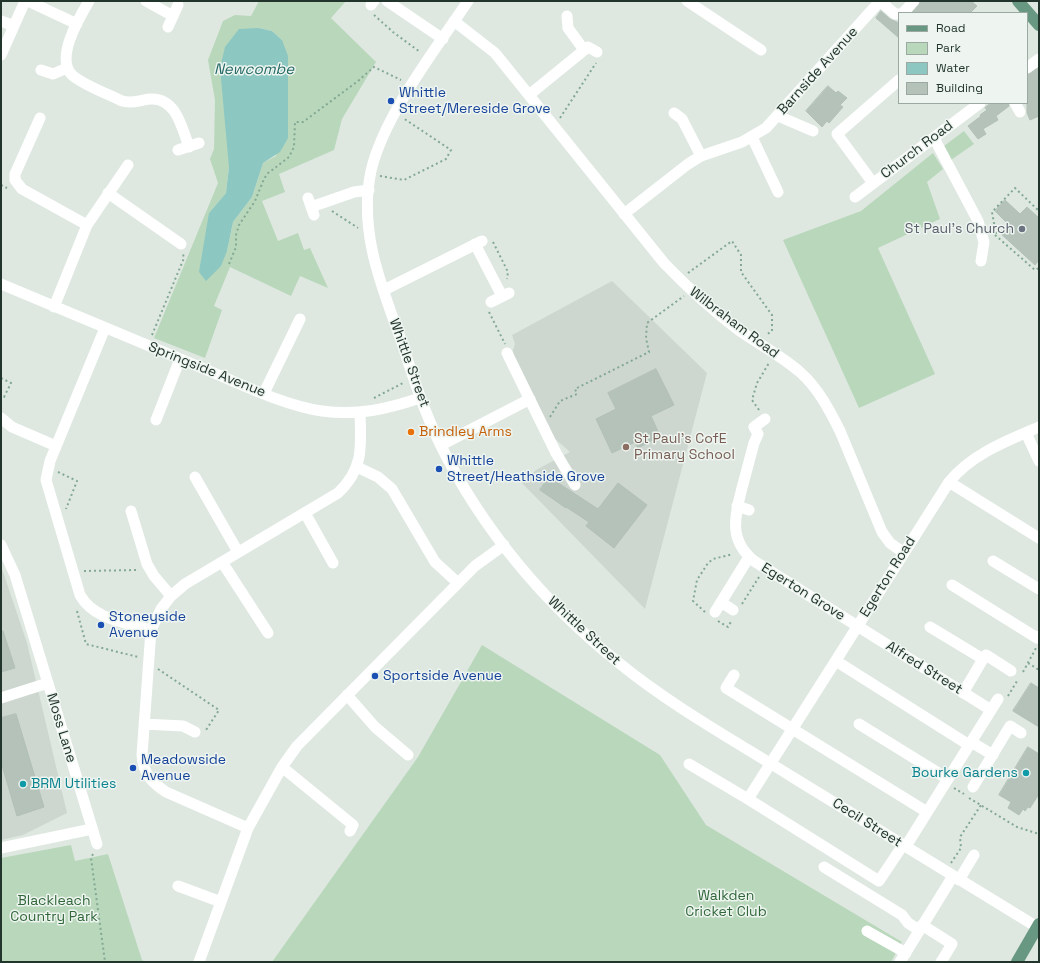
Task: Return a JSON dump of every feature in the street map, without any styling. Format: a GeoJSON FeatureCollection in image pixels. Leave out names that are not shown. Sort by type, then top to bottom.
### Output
{"type":"FeatureCollection","features":[{"type":"Feature","properties":{"kind":"main road"},"geometry":{"type":"LineString","coordinates":[[1018,1],[1028,12]]}},
{"type":"Feature","properties":{"kind":"main road"},"geometry":{"type":"LineString","coordinates":[[1028,12],[1039,25]]}},
{"type":"Feature","properties":{"kind":"main road"},"geometry":{"type":"LineString","coordinates":[[1017,962],[1038,926]]}},
{"type":"Feature","properties":{"kind":"street"},"geometry":{"type":"LineString","coordinates":[[1,56],[27,1],[77,24]]}},
{"type":"Feature","properties":{"kind":"street"},"geometry":{"type":"LineString","coordinates":[[89,1],[77,24],[65,56],[67,68],[75,78],[122,101],[129,103],[150,99],[164,102],[175,111],[189,147]]}},
{"type":"Feature","properties":{"kind":"street"},"geometry":{"type":"LineString","coordinates":[[146,1],[173,16]]}},
{"type":"Feature","properties":{"kind":"street"},"geometry":{"type":"LineString","coordinates":[[387,1],[443,39]]}},
{"type":"Feature","properties":{"kind":"street","name":"Whittle Street"},"geometry":{"type":"LineString","coordinates":[[468,1],[411,86],[395,113],[375,159],[369,190],[367,228],[375,264],[420,398],[441,445],[472,500],[504,545],[544,594],[601,649],[646,683],[697,718]]}},
{"type":"Feature","properties":{"kind":"street"},"geometry":{"type":"LineString","coordinates":[[687,1],[761,50]]}},
{"type":"Feature","properties":{"kind":"street"},"geometry":{"type":"LineString","coordinates":[[880,1],[895,14],[898,14]]}},
{"type":"Feature","properties":{"kind":"street","name":"Barnside Avenue"},"geometry":{"type":"LineString","coordinates":[[624,214],[688,164],[701,156],[752,137],[766,128],[880,1]]}},
{"type":"Feature","properties":{"kind":"street"},"geometry":{"type":"LineString","coordinates":[[904,12],[914,1]]}},
{"type":"Feature","properties":{"kind":"street"},"geometry":{"type":"LineString","coordinates":[[168,27],[178,5]]}},
{"type":"Feature","properties":{"kind":"street"},"geometry":{"type":"LineString","coordinates":[[567,16],[568,28],[584,50]]}},
{"type":"Feature","properties":{"kind":"street"},"geometry":{"type":"LineString","coordinates":[[1,21],[14,26]]}},
{"type":"Feature","properties":{"kind":"street","name":"Wilbraham Road"},"geometry":{"type":"LineString","coordinates":[[454,21],[495,53],[624,214],[680,280],[729,322],[802,374],[833,416],[882,532],[890,543],[904,553]]}},
{"type":"Feature","properties":{"kind":"street"},"geometry":{"type":"LineString","coordinates":[[529,95],[588,47],[597,52]]}},
{"type":"Feature","properties":{"kind":"street"},"geometry":{"type":"LineString","coordinates":[[1028,67],[1039,60]]}},
{"type":"Feature","properties":{"kind":"street"},"geometry":{"type":"LineString","coordinates":[[41,70],[53,74],[67,68]]}},
{"type":"Feature","properties":{"kind":"street"},"geometry":{"type":"LineString","coordinates":[[873,183],[837,134],[898,81]]}},
{"type":"Feature","properties":{"kind":"street","name":"Church Road"},"geometry":{"type":"LineString","coordinates":[[855,197],[934,138],[969,106]]}},
{"type":"Feature","properties":{"kind":"street"},"geometry":{"type":"LineString","coordinates":[[674,113],[682,119],[701,156]]}},
{"type":"Feature","properties":{"kind":"street"},"geometry":{"type":"LineString","coordinates":[[778,116],[813,131]]}},
{"type":"Feature","properties":{"kind":"street"},"geometry":{"type":"LineString","coordinates":[[40,118],[15,174],[15,180],[22,189],[87,225]]}},
{"type":"Feature","properties":{"kind":"street"},"geometry":{"type":"LineString","coordinates":[[752,137],[778,192]]}},
{"type":"Feature","properties":{"kind":"street"},"geometry":{"type":"LineString","coordinates":[[934,138],[978,221],[983,238],[981,261]]}},
{"type":"Feature","properties":{"kind":"street"},"geometry":{"type":"LineString","coordinates":[[178,150],[199,143]]}},
{"type":"Feature","properties":{"kind":"street"},"geometry":{"type":"LineString","coordinates":[[54,307],[87,225],[128,166]]}},
{"type":"Feature","properties":{"kind":"street"},"geometry":{"type":"LineString","coordinates":[[314,206],[354,192],[369,190]]}},
{"type":"Feature","properties":{"kind":"street"},"geometry":{"type":"LineString","coordinates":[[108,194],[181,244]]}},
{"type":"Feature","properties":{"kind":"street"},"geometry":{"type":"LineString","coordinates":[[384,290],[479,242],[505,294],[490,302]]}},
{"type":"Feature","properties":{"kind":"street","name":"Springside Avenue"},"geometry":{"type":"LineString","coordinates":[[1,284],[147,346],[264,393],[321,411],[360,414],[388,409],[420,398]]}},
{"type":"Feature","properties":{"kind":"street"},"geometry":{"type":"LineString","coordinates":[[264,393],[300,319]]}},
{"type":"Feature","properties":{"kind":"street"},"geometry":{"type":"LineString","coordinates":[[105,328],[56,446],[48,468],[46,480],[55,516],[80,595],[88,606],[99,614],[151,630]]}},
{"type":"Feature","properties":{"kind":"street"},"geometry":{"type":"LineString","coordinates":[[507,353],[556,453],[575,485]]}},
{"type":"Feature","properties":{"kind":"street"},"geometry":{"type":"LineString","coordinates":[[161,416],[180,359]]}},
{"type":"Feature","properties":{"kind":"street"},"geometry":{"type":"LineString","coordinates":[[441,445],[530,399]]}},
{"type":"Feature","properties":{"kind":"street"},"geometry":{"type":"LineString","coordinates":[[248,828],[166,792],[150,779],[145,772],[142,760],[151,630],[155,620],[171,596],[185,584],[305,513],[342,489],[352,477],[357,467],[361,448],[360,414]]}},
{"type":"Feature","properties":{"kind":"street"},"geometry":{"type":"LineString","coordinates":[[1,418],[12,427],[56,446]]}},
{"type":"Feature","properties":{"kind":"street","name":"Egerton Grove"},"geometry":{"type":"LineString","coordinates":[[765,419],[754,427],[758,434],[737,506],[735,523],[740,545],[750,557],[858,626]]}},
{"type":"Feature","properties":{"kind":"street","name":"Egerton Road"},"geometry":{"type":"LineString","coordinates":[[748,799],[949,482],[966,463],[1026,432],[1039,427]]}},
{"type":"Feature","properties":{"kind":"street"},"geometry":{"type":"LineString","coordinates":[[1026,432],[1039,461]]}},
{"type":"Feature","properties":{"kind":"street"},"geometry":{"type":"LineString","coordinates":[[357,467],[378,477],[392,489],[435,562],[458,583]]}},
{"type":"Feature","properties":{"kind":"street"},"geometry":{"type":"LineString","coordinates":[[195,477],[238,552]]}},
{"type":"Feature","properties":{"kind":"street"},"geometry":{"type":"LineString","coordinates":[[949,482],[1039,538]]}},
{"type":"Feature","properties":{"kind":"street"},"geometry":{"type":"LineString","coordinates":[[737,506],[749,510]]}},
{"type":"Feature","properties":{"kind":"street"},"geometry":{"type":"LineString","coordinates":[[131,511],[147,564],[171,596]]}},
{"type":"Feature","properties":{"kind":"street"},"geometry":{"type":"LineString","coordinates":[[305,513],[333,563]]}},
{"type":"Feature","properties":{"kind":"street","name":"Moss Lane"},"geometry":{"type":"LineString","coordinates":[[1,545],[15,575],[97,844]]}},
{"type":"Feature","properties":{"kind":"street"},"geometry":{"type":"LineString","coordinates":[[199,962],[248,828],[282,767],[297,746],[458,583],[484,558],[504,545]]}},
{"type":"Feature","properties":{"kind":"street","name":"Egerton Grove"},"geometry":{"type":"LineString","coordinates":[[715,612],[750,557]]}},
{"type":"Feature","properties":{"kind":"street"},"geometry":{"type":"LineString","coordinates":[[993,561],[1039,589]]}},
{"type":"Feature","properties":{"kind":"street"},"geometry":{"type":"LineString","coordinates":[[222,562],[268,633]]}},
{"type":"Feature","properties":{"kind":"street"},"geometry":{"type":"LineString","coordinates":[[952,585],[1037,638],[1039,636]]}},
{"type":"Feature","properties":{"kind":"street"},"geometry":{"type":"LineString","coordinates":[[721,602],[733,610]]}},
{"type":"Feature","properties":{"kind":"street","name":"Alfred Street"},"geometry":{"type":"LineString","coordinates":[[858,626],[991,710]]}},
{"type":"Feature","properties":{"kind":"street"},"geometry":{"type":"LineString","coordinates":[[930,627],[983,659]]}},
{"type":"Feature","properties":{"kind":"street"},"geometry":{"type":"LineString","coordinates":[[963,692],[986,655],[1011,671]]}},
{"type":"Feature","properties":{"kind":"street"},"geometry":{"type":"LineString","coordinates":[[836,661],[970,743],[993,755]]}},
{"type":"Feature","properties":{"kind":"street"},"geometry":{"type":"LineString","coordinates":[[734,675],[726,688],[927,812]]}},
{"type":"Feature","properties":{"kind":"street"},"geometry":{"type":"LineString","coordinates":[[1,698],[48,683]]}},
{"type":"Feature","properties":{"kind":"street"},"geometry":{"type":"LineString","coordinates":[[347,695],[375,727],[408,756]]}},
{"type":"Feature","properties":{"kind":"street"},"geometry":{"type":"LineString","coordinates":[[689,764],[880,881],[927,812],[998,699]]}},
{"type":"Feature","properties":{"kind":"street","name":"Cecil Street"},"geometry":{"type":"LineString","coordinates":[[697,718],[1038,926]]}},
{"type":"Feature","properties":{"kind":"street"},"geometry":{"type":"LineString","coordinates":[[144,724],[183,726],[195,732]]}},
{"type":"Feature","properties":{"kind":"street"},"geometry":{"type":"LineString","coordinates":[[859,724],[947,781]]}},
{"type":"Feature","properties":{"kind":"street"},"geometry":{"type":"LineString","coordinates":[[973,787],[1010,726],[1021,733]]}},
{"type":"Feature","properties":{"kind":"street"},"geometry":{"type":"LineString","coordinates":[[282,767],[353,825],[350,831]]}},
{"type":"Feature","properties":{"kind":"street"},"geometry":{"type":"LineString","coordinates":[[1,848],[92,829]]}},
{"type":"Feature","properties":{"kind":"street"},"geometry":{"type":"LineString","coordinates":[[867,931],[903,957],[953,875],[974,855]]}},
{"type":"Feature","properties":{"kind":"street"},"geometry":{"type":"LineString","coordinates":[[824,867],[902,915],[908,923],[952,944],[941,962]]}},
{"type":"Feature","properties":{"kind":"street"},"geometry":{"type":"LineString","coordinates":[[178,886],[221,902]]}},
{"type":"Feature","properties":{"kind":"path"},"geometry":{"type":"LineString","coordinates":[[373,3],[368,9],[393,32],[430,59]]}},
{"type":"Feature","properties":{"kind":"path"},"geometry":{"type":"LineString","coordinates":[[554,126],[601,55],[597,52]]}},
{"type":"Feature","properties":{"kind":"path"},"geometry":{"type":"LineString","coordinates":[[229,264],[236,247],[236,235],[239,225],[254,201],[264,179],[267,174],[289,157],[294,147],[295,122],[303,122],[358,81],[374,67],[391,74],[411,86]]}},
{"type":"Feature","properties":{"kind":"path"},"geometry":{"type":"LineString","coordinates":[[371,174],[404,180],[446,159],[451,150],[395,113]]}},
{"type":"Feature","properties":{"kind":"path"},"geometry":{"type":"LineString","coordinates":[[1039,210],[1015,188],[992,212],[996,234],[1035,270],[1039,268]]}},
{"type":"Feature","properties":{"kind":"path"},"geometry":{"type":"LineString","coordinates":[[314,206],[357,228],[367,228]]}},
{"type":"Feature","properties":{"kind":"path"},"geometry":{"type":"LineString","coordinates":[[983,238],[996,234]]}},
{"type":"Feature","properties":{"kind":"path"},"geometry":{"type":"LineString","coordinates":[[479,242],[490,236],[508,272],[506,278],[513,290],[505,294]]}},
{"type":"Feature","properties":{"kind":"path"},"geometry":{"type":"LineString","coordinates":[[680,280],[732,241],[741,255],[741,272],[772,315],[772,331],[757,342]]}},
{"type":"Feature","properties":{"kind":"path"},"geometry":{"type":"LineString","coordinates":[[147,346],[184,258],[181,244]]}},
{"type":"Feature","properties":{"kind":"path"},"geometry":{"type":"LineString","coordinates":[[543,426],[560,401],[577,394],[575,389],[649,352],[646,338],[647,323],[692,291]]}},
{"type":"Feature","properties":{"kind":"path"},"geometry":{"type":"LineString","coordinates":[[490,302],[488,309],[504,340],[507,353]]}},
{"type":"Feature","properties":{"kind":"path"},"geometry":{"type":"LineString","coordinates":[[765,419],[752,400],[757,384],[775,354]]}},
{"type":"Feature","properties":{"kind":"path"},"geometry":{"type":"LineString","coordinates":[[1,378],[11,382],[4,397],[1,396]]}},
{"type":"Feature","properties":{"kind":"path"},"geometry":{"type":"LineString","coordinates":[[374,398],[413,378]]}},
{"type":"Feature","properties":{"kind":"path"},"geometry":{"type":"LineString","coordinates":[[48,468],[78,481],[64,512],[55,516]]}},
{"type":"Feature","properties":{"kind":"path"},"geometry":{"type":"LineString","coordinates":[[73,571],[151,570]]}},
{"type":"Feature","properties":{"kind":"path"},"geometry":{"type":"LineString","coordinates":[[80,595],[76,606],[86,644],[148,661],[219,710],[202,736],[195,732]]}},
{"type":"Feature","properties":{"kind":"path"},"geometry":{"type":"LineString","coordinates":[[1028,663],[1039,670]]}},
{"type":"Feature","properties":{"kind":"path"},"geometry":{"type":"LineString","coordinates":[[947,781],[981,805],[1017,827],[1039,834]]}},
{"type":"Feature","properties":{"kind":"path"},"geometry":{"type":"LineString","coordinates":[[953,875],[961,848],[960,837],[981,805]]}},
{"type":"Feature","properties":{"kind":"path"},"geometry":{"type":"LineString","coordinates":[[97,844],[91,858],[105,962]]}},
{"type":"Feature","properties":{"kind":"shaded area","name":"St Paul's CofE Primary School"},"geometry":{"type":"Polygon","coordinates":[[[612,281],[707,373],[645,609],[522,483],[536,470],[570,452],[554,438],[514,357],[513,350],[515,344],[512,335],[612,281]]]}},
{"type":"Feature","properties":{"kind":"shaded area"},"geometry":{"type":"Polygon","coordinates":[[[1,566],[27,643],[67,813],[23,835],[1,840],[1,566]]]}},
{"type":"Feature","properties":{"kind":"green space"},"geometry":{"type":"Polygon","coordinates":[[[259,1],[346,1],[331,18],[376,62],[342,119],[334,150],[279,174],[285,192],[262,201],[278,241],[298,233],[304,250],[310,248],[328,288],[300,276],[291,296],[230,267],[214,306],[222,310],[205,358],[154,338],[218,183],[210,159],[214,149],[215,100],[208,60],[223,21],[235,15],[251,16],[259,1]],[[259,28],[229,167],[226,193],[209,213],[227,251],[233,222],[252,197],[263,163],[276,156],[282,40],[272,31],[259,28]]]}},
{"type":"Feature","properties":{"kind":"green space"},"geometry":{"type":"Polygon","coordinates":[[[964,131],[974,144],[951,160],[944,146],[964,131]]]}},
{"type":"Feature","properties":{"kind":"green space"},"geometry":{"type":"Polygon","coordinates":[[[933,153],[943,169],[927,182],[940,219],[878,248],[935,374],[859,408],[783,240],[861,211],[933,153]]]}},
{"type":"Feature","properties":{"kind":"green space","name":"Walkden Cricket Club"},"geometry":{"type":"Polygon","coordinates":[[[482,645],[660,755],[706,825],[902,942],[891,962],[272,962],[418,757],[482,645]]]}},
{"type":"Feature","properties":{"kind":"green space","name":"Blackleach Country Park"},"geometry":{"type":"Polygon","coordinates":[[[71,845],[75,861],[108,854],[142,960],[145,962],[1,962],[1,858],[71,845]]]}},
{"type":"Feature","properties":{"kind":"water","name":"Newcombe"},"geometry":{"type":"Polygon","coordinates":[[[259,28],[272,31],[282,40],[288,56],[288,138],[280,152],[263,163],[252,197],[233,222],[227,251],[221,266],[206,281],[199,272],[209,213],[226,193],[229,167],[220,68],[225,47],[239,29],[259,28]]]}},
{"type":"Feature","properties":{"kind":"building"},"geometry":{"type":"Polygon","coordinates":[[[921,1],[971,1],[977,6],[971,12],[913,12],[921,1]]]}},
{"type":"Feature","properties":{"kind":"building"},"geometry":{"type":"Polygon","coordinates":[[[881,11],[890,19],[898,23],[898,37],[876,18],[881,11]]]}},
{"type":"Feature","properties":{"kind":"building"},"geometry":{"type":"Polygon","coordinates":[[[1039,68],[1039,116],[1030,120],[1027,113],[1028,74],[1039,68]]]}},
{"type":"Feature","properties":{"kind":"building"},"geometry":{"type":"Polygon","coordinates":[[[828,86],[836,93],[838,91],[847,98],[840,105],[843,107],[829,123],[827,121],[822,127],[806,111],[828,86]]]}},
{"type":"Feature","properties":{"kind":"building"},"geometry":{"type":"Polygon","coordinates":[[[990,104],[1008,104],[1009,106],[996,116],[998,120],[983,129],[986,134],[978,139],[968,126],[987,110],[985,108],[990,104]]]}},
{"type":"Feature","properties":{"kind":"building","name":"St Paul's Church"},"geometry":{"type":"Polygon","coordinates":[[[1005,200],[1020,214],[1027,207],[1039,218],[1039,260],[1035,265],[1000,233],[1008,224],[995,211],[1005,200]]]}},
{"type":"Feature","properties":{"kind":"building"},"geometry":{"type":"Polygon","coordinates":[[[656,369],[674,405],[651,416],[660,436],[638,448],[635,442],[612,453],[596,419],[616,409],[608,393],[656,369]]]}},
{"type":"Feature","properties":{"kind":"building"},"geometry":{"type":"Polygon","coordinates":[[[549,477],[598,509],[618,483],[647,505],[614,548],[586,526],[589,522],[540,490],[549,477]]]}},
{"type":"Feature","properties":{"kind":"building"},"geometry":{"type":"Polygon","coordinates":[[[1,631],[3,631],[15,668],[1,672],[1,631]]]}},
{"type":"Feature","properties":{"kind":"building"},"geometry":{"type":"Polygon","coordinates":[[[1031,683],[1039,688],[1039,727],[1013,711],[1031,683]]]}},
{"type":"Feature","properties":{"kind":"building","name":"BRM Utilities"},"geometry":{"type":"Polygon","coordinates":[[[16,714],[44,807],[17,816],[1,762],[1,718],[16,714]]]}},
{"type":"Feature","properties":{"kind":"building","name":"Bourke Gardens"},"geometry":{"type":"Polygon","coordinates":[[[1028,747],[1039,754],[1039,794],[1030,808],[1028,807],[1025,811],[1023,809],[1019,815],[1008,808],[1011,802],[999,795],[1028,747]]]}},
{"type":"Feature","properties":{"kind":"place","name":"Whittle Street/Mereside Grove"},"geometry":{"type":"Point","coordinates":[391,101]}},
{"type":"Feature","properties":{"kind":"place","name":"St Paul's Church"},"geometry":{"type":"Point","coordinates":[1022,229]}},
{"type":"Feature","properties":{"kind":"place","name":"Brindley Arms"},"geometry":{"type":"Point","coordinates":[411,432]}},
{"type":"Feature","properties":{"kind":"place","name":"St Paul's CofE Primary School"},"geometry":{"type":"Point","coordinates":[626,447]}},
{"type":"Feature","properties":{"kind":"place","name":"Whittle Street/Heathside Grove"},"geometry":{"type":"Point","coordinates":[439,469]}},
{"type":"Feature","properties":{"kind":"place","name":"Stoneyside Avenue"},"geometry":{"type":"Point","coordinates":[101,625]}},
{"type":"Feature","properties":{"kind":"place","name":"Sportside Avenue"},"geometry":{"type":"Point","coordinates":[375,676]}},
{"type":"Feature","properties":{"kind":"place","name":"Meadowside Avenue"},"geometry":{"type":"Point","coordinates":[133,768]}},
{"type":"Feature","properties":{"kind":"place","name":"Bourke Gardens"},"geometry":{"type":"Point","coordinates":[1026,773]}},
{"type":"Feature","properties":{"kind":"place","name":"BRM Utilities"},"geometry":{"type":"Point","coordinates":[23,784]}}]}
